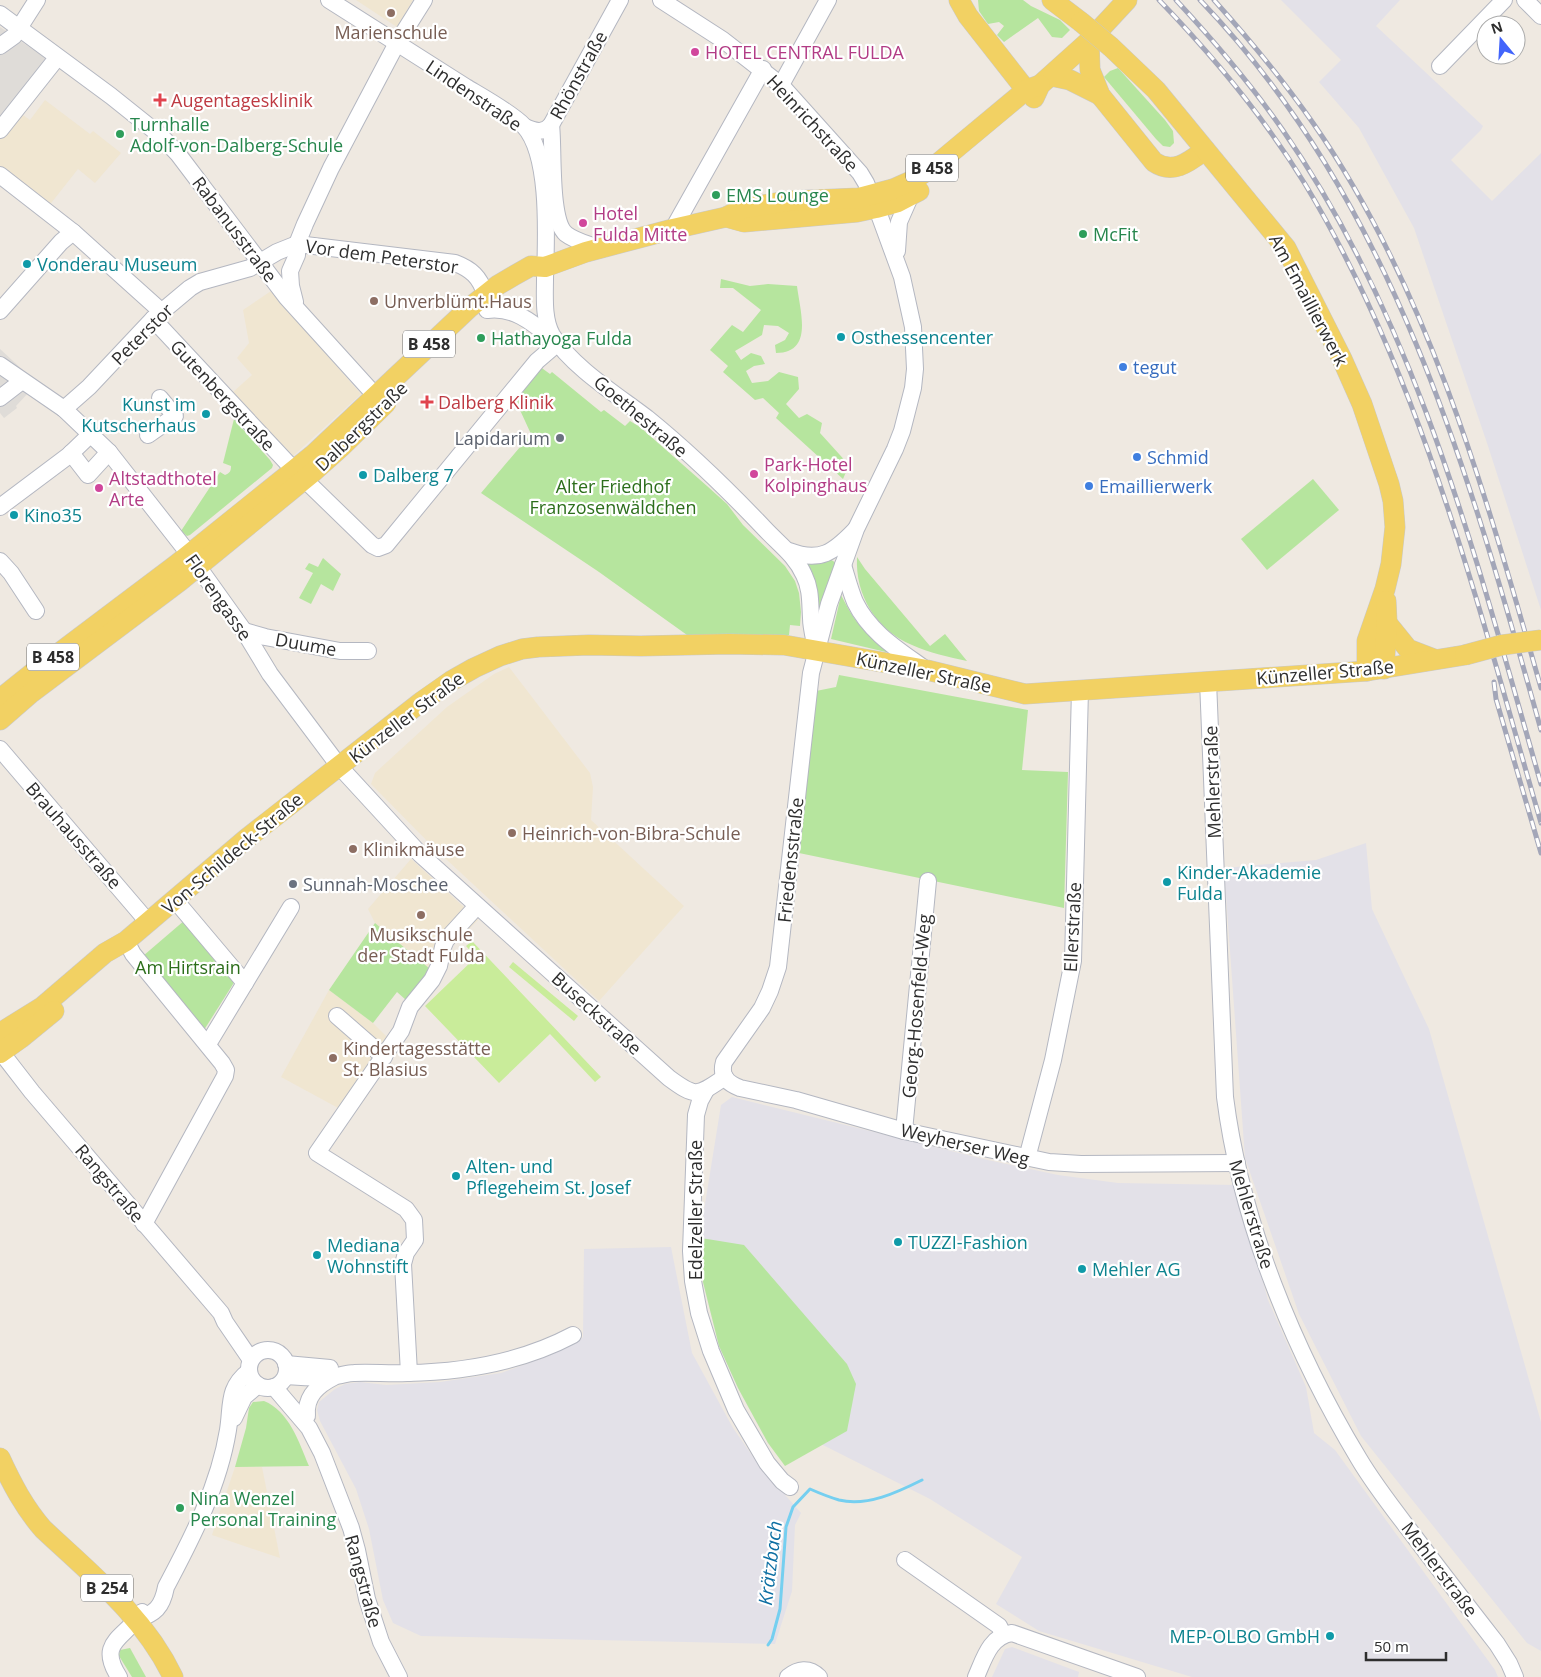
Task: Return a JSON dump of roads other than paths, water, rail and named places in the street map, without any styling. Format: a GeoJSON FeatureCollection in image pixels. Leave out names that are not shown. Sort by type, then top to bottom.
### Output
{"type":"FeatureCollection","features":[{"type":"Feature","properties":{"kind":"main road"},"geometry":{"type":"LineString","coordinates":[[959,0],[968,16],[1039,84],[1070,80],[1100,95]]}},
{"type":"Feature","properties":{"kind":"main road","name":"Am Emaillierwerk"},"geometry":{"type":"LineString","coordinates":[[1052,0],[1111,47],[1156,90],[1286,248],[1342,358],[1362,404],[1393,501],[1395,536],[1391,564],[1385,589],[1366,641],[1376,670]]}},
{"type":"Feature","properties":{"kind":"main road","name":"B 458"},"geometry":{"type":"LineString","coordinates":[[546,267],[598,248],[726,217],[744,222],[858,212],[893,189],[924,173],[968,140],[1039,84],[1089,41],[1127,0]]}},
{"type":"Feature","properties":{"kind":"main road"},"geometry":{"type":"LineString","coordinates":[[1089,41],[1090,70],[1100,95],[1149,156],[1159,165],[1175,168],[1187,163],[1205,150]]}},
{"type":"Feature","properties":{"kind":"main road","name":"B 458"},"geometry":{"type":"LineString","coordinates":[[874,202],[888,206],[910,197],[951,167],[1033,99],[1039,84]]}},
{"type":"Feature","properties":{"kind":"main road","name":"Dalbergstraße"},"geometry":{"type":"LineString","coordinates":[[0,720],[299,475],[340,448],[379,401],[447,327],[486,302],[502,299],[538,278],[546,267]]}},
{"type":"Feature","properties":{"kind":"main road","name":"Dalbergstraße"},"geometry":{"type":"LineString","coordinates":[[0,700],[30,674],[148,587],[194,560]]}},
{"type":"Feature","properties":{"kind":"main road","name":"Am Emaillierwerk"},"geometry":{"type":"LineString","coordinates":[[1376,670],[1387,623],[1385,589]]}},
{"type":"Feature","properties":{"kind":"main road"},"geometry":{"type":"LineString","coordinates":[[1387,623],[1408,649],[1436,660]]}},
{"type":"Feature","properties":{"kind":"main road","name":"Künzeller Straße"},"geometry":{"type":"LineString","coordinates":[[339,766],[451,680],[485,662],[538,647],[729,644],[784,646],[817,650],[927,670],[1025,694],[1376,670],[1465,655],[1502,645],[1541,640]]}},
{"type":"Feature","properties":{"kind":"main road","name":"Von-Schildeck-Straße"},"geometry":{"type":"LineString","coordinates":[[0,1033],[37,1011],[111,948],[126,941],[246,839],[339,766]]}},
{"type":"Feature","properties":{"kind":"main road","name":"Von-Schildeck-Straße"},"geometry":{"type":"LineString","coordinates":[[2,1054],[118,956],[126,941]]}},
{"type":"Feature","properties":{"kind":"main road","name":"B 254"},"geometry":{"type":"LineString","coordinates":[[0,1458],[18,1496],[33,1518],[112,1593],[137,1620],[154,1643],[173,1677]]}},
{"type":"Feature","properties":{"kind":"street"},"geometry":{"type":"LineString","coordinates":[[0,46],[14,36],[37,0]]}},
{"type":"Feature","properties":{"kind":"street","name":"Lindenstraße"},"geometry":{"type":"LineString","coordinates":[[329,0],[511,116],[525,127],[535,143],[542,166],[546,267]]}},
{"type":"Feature","properties":{"kind":"street"},"geometry":{"type":"LineString","coordinates":[[298,244],[331,168],[389,62],[397,43],[424,0]]}},
{"type":"Feature","properties":{"kind":"street","name":"Rhönstraße"},"geometry":{"type":"LineString","coordinates":[[525,127],[542,131],[551,125],[620,0]]}},
{"type":"Feature","properties":{"kind":"street","name":"Heinrichstraße"},"geometry":{"type":"LineString","coordinates":[[661,0],[723,40],[763,69],[781,85],[860,173],[874,202],[898,263],[906,291],[913,327],[915,356],[912,388],[902,431],[856,529],[829,604],[817,650]]}},
{"type":"Feature","properties":{"kind":"street"},"geometry":{"type":"LineString","coordinates":[[781,85],[828,0]]}},
{"type":"Feature","properties":{"kind":"street"},"geometry":{"type":"LineString","coordinates":[[1440,66],[1504,0]]}},
{"type":"Feature","properties":{"kind":"street"},"geometry":{"type":"LineString","coordinates":[[1525,0],[1541,16]]}},
{"type":"Feature","properties":{"kind":"street","name":"Rabanusstraße"},"geometry":{"type":"LineString","coordinates":[[0,14],[70,65],[161,136],[178,154],[287,298],[379,401]]}},
{"type":"Feature","properties":{"kind":"street"},"geometry":{"type":"LineString","coordinates":[[0,130],[8,112],[53,63]]}},
{"type":"Feature","properties":{"kind":"street"},"geometry":{"type":"LineString","coordinates":[[673,229],[763,69]]}},
{"type":"Feature","properties":{"kind":"street"},"geometry":{"type":"LineString","coordinates":[[551,125],[556,207],[559,224],[566,234],[598,248]]}},
{"type":"Feature","properties":{"kind":"street","name":"Gutenbergstraße"},"geometry":{"type":"LineString","coordinates":[[0,175],[73,232],[157,315],[299,475],[372,545],[378,548],[386,545],[538,361],[558,343]]}},
{"type":"Feature","properties":{"kind":"street","name":"Heinrichstraße"},"geometry":{"type":"LineString","coordinates":[[898,263],[899,222],[910,197]]}},
{"type":"Feature","properties":{"kind":"street"},"geometry":{"type":"LineString","coordinates":[[0,311],[61,242],[73,232]]}},
{"type":"Feature","properties":{"kind":"street","name":"Peterstor"},"geometry":{"type":"LineString","coordinates":[[61,408],[95,381],[157,315],[190,288],[200,282],[250,268],[277,252],[298,244]]}},
{"type":"Feature","properties":{"kind":"street","name":"Vor dem Peterstor"},"geometry":{"type":"LineString","coordinates":[[296,306],[290,271],[298,244],[455,263],[469,268],[482,285],[486,302]]}},
{"type":"Feature","properties":{"kind":"street","name":"Goethestraße"},"geometry":{"type":"LineString","coordinates":[[546,267],[545,297],[547,322],[550,332],[569,356],[649,420],[790,551],[808,582],[812,627],[817,650]]}},
{"type":"Feature","properties":{"kind":"street","name":"Goethestraße"},"geometry":{"type":"LineString","coordinates":[[486,302],[516,313],[558,343]]}},
{"type":"Feature","properties":{"kind":"street"},"geometry":{"type":"LineString","coordinates":[[0,366],[61,408],[90,432],[69,454],[0,507]]}},
{"type":"Feature","properties":{"kind":"street"},"geometry":{"type":"LineString","coordinates":[[0,398],[22,381]]}},
{"type":"Feature","properties":{"kind":"street"},"geometry":{"type":"LineString","coordinates":[[148,435],[175,416],[160,398]]}},
{"type":"Feature","properties":{"kind":"street","name":"Florengasse"},"geometry":{"type":"LineString","coordinates":[[90,432],[109,452],[194,560],[244,631],[270,674],[339,766]]}},
{"type":"Feature","properties":{"kind":"street"},"geometry":{"type":"LineString","coordinates":[[69,454],[88,475],[109,452]]}},
{"type":"Feature","properties":{"kind":"street"},"geometry":{"type":"LineString","coordinates":[[790,551],[798,555],[825,555],[844,542],[856,529]]}},
{"type":"Feature","properties":{"kind":"street"},"geometry":{"type":"LineString","coordinates":[[0,562],[11,573],[36,611]]}},
{"type":"Feature","properties":{"kind":"street"},"geometry":{"type":"LineString","coordinates":[[843,565],[855,601],[866,621],[885,640],[927,670]]}},
{"type":"Feature","properties":{"kind":"street","name":"Duume"},"geometry":{"type":"LineString","coordinates":[[244,631],[265,637],[340,651],[368,651]]}},
{"type":"Feature","properties":{"kind":"street","name":"Friedensstraße"},"geometry":{"type":"LineString","coordinates":[[725,1077],[723,1067],[727,1057],[762,1008],[778,967],[811,674],[817,650]]}},
{"type":"Feature","properties":{"kind":"street","name":"Mehlerstraße"},"geometry":{"type":"LineString","coordinates":[[1208,680],[1223,1066],[1229,1130],[1236,1163],[1256,1231],[1279,1297],[1313,1373],[1343,1432],[1378,1487],[1497,1644],[1515,1677]]}},
{"type":"Feature","properties":{"kind":"street","name":"Ellerstraße"},"geometry":{"type":"LineString","coordinates":[[1027,1158],[1053,1060],[1073,961],[1080,690]]}},
{"type":"Feature","properties":{"kind":"street","name":"Brauhausstraße"},"geometry":{"type":"LineString","coordinates":[[0,749],[148,922]]}},
{"type":"Feature","properties":{"kind":"street","name":"Buseckstraße"},"geometry":{"type":"LineString","coordinates":[[339,766],[420,854],[669,1078],[688,1092],[706,1090]]}},
{"type":"Feature","properties":{"kind":"street","name":"Georg-Hosenfeld-Weg"},"geometry":{"type":"LineString","coordinates":[[904,1131],[928,881]]}},
{"type":"Feature","properties":{"kind":"street"},"geometry":{"type":"LineString","coordinates":[[175,900],[245,983]]}},
{"type":"Feature","properties":{"kind":"street"},"geometry":{"type":"LineString","coordinates":[[409,1373],[403,1264],[406,1253],[415,1240],[412,1215],[392,1200],[317,1153],[404,1027],[406,1015],[410,1007],[436,973],[442,958],[442,947],[446,940],[477,906]]}},
{"type":"Feature","properties":{"kind":"street"},"geometry":{"type":"LineString","coordinates":[[208,1044],[291,908]]}},
{"type":"Feature","properties":{"kind":"street"},"geometry":{"type":"LineString","coordinates":[[126,941],[133,954],[208,1044],[224,1066],[225,1076],[144,1224]]}},
{"type":"Feature","properties":{"kind":"street"},"geometry":{"type":"LineString","coordinates":[[337,1016],[384,1057]]}},
{"type":"Feature","properties":{"kind":"street","name":"Rangstraße"},"geometry":{"type":"LineString","coordinates":[[2,1054],[220,1314],[254,1360]]}},
{"type":"Feature","properties":{"kind":"street"},"geometry":{"type":"LineString","coordinates":[[706,1090],[725,1077]]}},
{"type":"Feature","properties":{"kind":"street","name":"Weyherser Weg"},"geometry":{"type":"LineString","coordinates":[[725,1077],[732,1085],[740,1088],[806,1103],[904,1131],[1027,1158],[1064,1164],[1236,1163]]}},
{"type":"Feature","properties":{"kind":"street","name":"Edelzeller Straße"},"geometry":{"type":"LineString","coordinates":[[706,1090],[696,1115],[691,1251],[695,1294],[711,1351],[736,1410],[767,1464],[790,1487]]}},
{"type":"Feature","properties":{"kind":"street"},"geometry":{"type":"LineString","coordinates":[[282,1377],[334,1377],[352,1373],[409,1373],[485,1366],[524,1356],[555,1345],[573,1335]]}},
{"type":"Feature","properties":{"kind":"street"},"geometry":{"type":"LineString","coordinates":[[119,1677],[110,1659],[110,1649],[115,1641],[137,1620],[145,1608],[166,1588],[200,1521],[212,1488],[228,1429],[230,1401],[239,1378],[254,1360],[272,1351],[284,1360],[282,1377]]}},
{"type":"Feature","properties":{"kind":"street"},"geometry":{"type":"LineString","coordinates":[[254,1360],[251,1379],[258,1385],[266,1388],[282,1377],[339,1370],[352,1373]]}},
{"type":"Feature","properties":{"kind":"street","name":"Rangstraße"},"geometry":{"type":"LineString","coordinates":[[282,1377],[308,1422],[329,1470],[351,1528],[367,1599],[381,1642],[399,1677]]}},
{"type":"Feature","properties":{"kind":"street"},"geometry":{"type":"LineString","coordinates":[[308,1422],[306,1408],[310,1397],[321,1384],[334,1377]]}},
{"type":"Feature","properties":{"kind":"street"},"geometry":{"type":"LineString","coordinates":[[228,1429],[244,1397],[258,1385]]}},
{"type":"Feature","properties":{"kind":"street"},"geometry":{"type":"LineString","coordinates":[[904,1560],[999,1626],[1003,1634]]}},
{"type":"Feature","properties":{"kind":"street"},"geometry":{"type":"LineString","coordinates":[[976,1677],[992,1644],[1003,1634],[1012,1633],[1044,1646],[1137,1677]]}},
{"type":"Feature","properties":{"kind":"street"},"geometry":{"type":"LineString","coordinates":[[788,1677],[796,1670],[808,1670],[819,1677]]}},
{"type":"Feature","properties":{"kind":"waterway","name":"Krätzbach"},"geometry":{"type":"LineString","coordinates":[[768,1645],[772,1639],[780,1609],[786,1527],[793,1507],[810,1489],[839,1500],[860,1502],[882,1497],[922,1480]]}},
{"type":"Feature","properties":{"kind":"railway"},"geometry":{"type":"LineString","coordinates":[[1159,0],[1199,43],[1273,135],[1305,184],[1346,259],[1383,336],[1415,415],[1444,496],[1470,577],[1541,823]]}},
{"type":"Feature","properties":{"kind":"railway"},"geometry":{"type":"LineString","coordinates":[[1176,0],[1231,63],[1282,129],[1330,204],[1371,282],[1407,363],[1438,445],[1492,614],[1541,784]]}},
{"type":"Feature","properties":{"kind":"railway"},"geometry":{"type":"LineString","coordinates":[[1200,0],[1267,78],[1324,162],[1373,250],[1416,342],[1452,437],[1484,534],[1541,730]]}},
{"type":"Feature","properties":{"kind":"railway"},"geometry":{"type":"LineString","coordinates":[[1214,0],[1290,91],[1313,123],[1354,187],[1390,254],[1422,324],[1450,396],[1498,542],[1541,688]]}},
{"type":"Feature","properties":{"kind":"railway"},"geometry":{"type":"LineString","coordinates":[[1494,682],[1496,699],[1541,853]]}},
{"type":"Feature","properties":{"kind":"place","name":"Marienschule"},"geometry":{"type":"Point","coordinates":[391,13]}},
{"type":"Feature","properties":{"kind":"place","name":"HOTEL CENTRAL FULDA"},"geometry":{"type":"Point","coordinates":[695,52]}},
{"type":"Feature","properties":{"kind":"place","name":"Augentagesklinik"},"geometry":{"type":"Point","coordinates":[160,100]}},
{"type":"Feature","properties":{"kind":"place","name":"Turnhalle Adolf-von-Dalberg-Schule"},"geometry":{"type":"Point","coordinates":[120,134]}},
{"type":"Feature","properties":{"kind":"place","name":"EMS Lounge"},"geometry":{"type":"Point","coordinates":[716,195]}},
{"type":"Feature","properties":{"kind":"place","name":"Hotel Fulda Mitte"},"geometry":{"type":"Point","coordinates":[583,223]}},
{"type":"Feature","properties":{"kind":"place","name":"McFit"},"geometry":{"type":"Point","coordinates":[1083,234]}},
{"type":"Feature","properties":{"kind":"place","name":"Vonderau Museum"},"geometry":{"type":"Point","coordinates":[27,264]}},
{"type":"Feature","properties":{"kind":"place","name":"Unverblümt.Haus"},"geometry":{"type":"Point","coordinates":[374,301]}},
{"type":"Feature","properties":{"kind":"place","name":"Osthessencenter"},"geometry":{"type":"Point","coordinates":[841,337]}},
{"type":"Feature","properties":{"kind":"place","name":"Hathayoga Fulda"},"geometry":{"type":"Point","coordinates":[481,338]}},
{"type":"Feature","properties":{"kind":"place","name":"tegut"},"geometry":{"type":"Point","coordinates":[1123,367]}},
{"type":"Feature","properties":{"kind":"place","name":"Dalberg Klinik"},"geometry":{"type":"Point","coordinates":[427,402]}},
{"type":"Feature","properties":{"kind":"place","name":"Kunst im Kutscherhaus"},"geometry":{"type":"Point","coordinates":[206,414]}},
{"type":"Feature","properties":{"kind":"place","name":"Lapidarium"},"geometry":{"type":"Point","coordinates":[560,438]}},
{"type":"Feature","properties":{"kind":"place","name":"Schmid"},"geometry":{"type":"Point","coordinates":[1137,457]}},
{"type":"Feature","properties":{"kind":"place","name":"Park-Hotel Kolpinghaus"},"geometry":{"type":"Point","coordinates":[754,474]}},
{"type":"Feature","properties":{"kind":"place","name":"Dalberg 7"},"geometry":{"type":"Point","coordinates":[363,475]}},
{"type":"Feature","properties":{"kind":"place","name":"Emaillierwerk"},"geometry":{"type":"Point","coordinates":[1089,486]}},
{"type":"Feature","properties":{"kind":"place","name":"Altstadthotel Arte"},"geometry":{"type":"Point","coordinates":[99,488]}},
{"type":"Feature","properties":{"kind":"place","name":"Kino35"},"geometry":{"type":"Point","coordinates":[14,515]}},
{"type":"Feature","properties":{"kind":"place","name":"Heinrich-von-Bibra-Schule"},"geometry":{"type":"Point","coordinates":[512,833]}},
{"type":"Feature","properties":{"kind":"place","name":"Klinikmäuse"},"geometry":{"type":"Point","coordinates":[353,849]}},
{"type":"Feature","properties":{"kind":"place","name":"Kinder-Akademie Fulda"},"geometry":{"type":"Point","coordinates":[1167,882]}},
{"type":"Feature","properties":{"kind":"place","name":"Sunnah-Moschee"},"geometry":{"type":"Point","coordinates":[293,884]}},
{"type":"Feature","properties":{"kind":"place","name":"Musikschule der Stadt Fulda"},"geometry":{"type":"Point","coordinates":[421,915]}},
{"type":"Feature","properties":{"kind":"place","name":"Kindertagesstätte St. Blasius"},"geometry":{"type":"Point","coordinates":[333,1058]}},
{"type":"Feature","properties":{"kind":"place","name":"Alten- und Pflegeheim St. Josef"},"geometry":{"type":"Point","coordinates":[456,1176]}},
{"type":"Feature","properties":{"kind":"place","name":"TUZZI-Fashion"},"geometry":{"type":"Point","coordinates":[898,1242]}},
{"type":"Feature","properties":{"kind":"place","name":"Mediana Wohnstift"},"geometry":{"type":"Point","coordinates":[317,1255]}},
{"type":"Feature","properties":{"kind":"place","name":"Mehler AG"},"geometry":{"type":"Point","coordinates":[1082,1269]}},
{"type":"Feature","properties":{"kind":"place","name":"Nina Wenzel Personal Training"},"geometry":{"type":"Point","coordinates":[180,1508]}},
{"type":"Feature","properties":{"kind":"place","name":"MEP-OLBO GmbH"},"geometry":{"type":"Point","coordinates":[1330,1636]}},
{"type":"Feature","properties":{"kind":"park label","name":"Alter Friedhof Franzosenwäldchen"},"geometry":{"type":"Point","coordinates":[613,496]}},
{"type":"Feature","properties":{"kind":"park label","name":"Am Hirtsrain"},"geometry":{"type":"Point","coordinates":[188,967]}}]}
